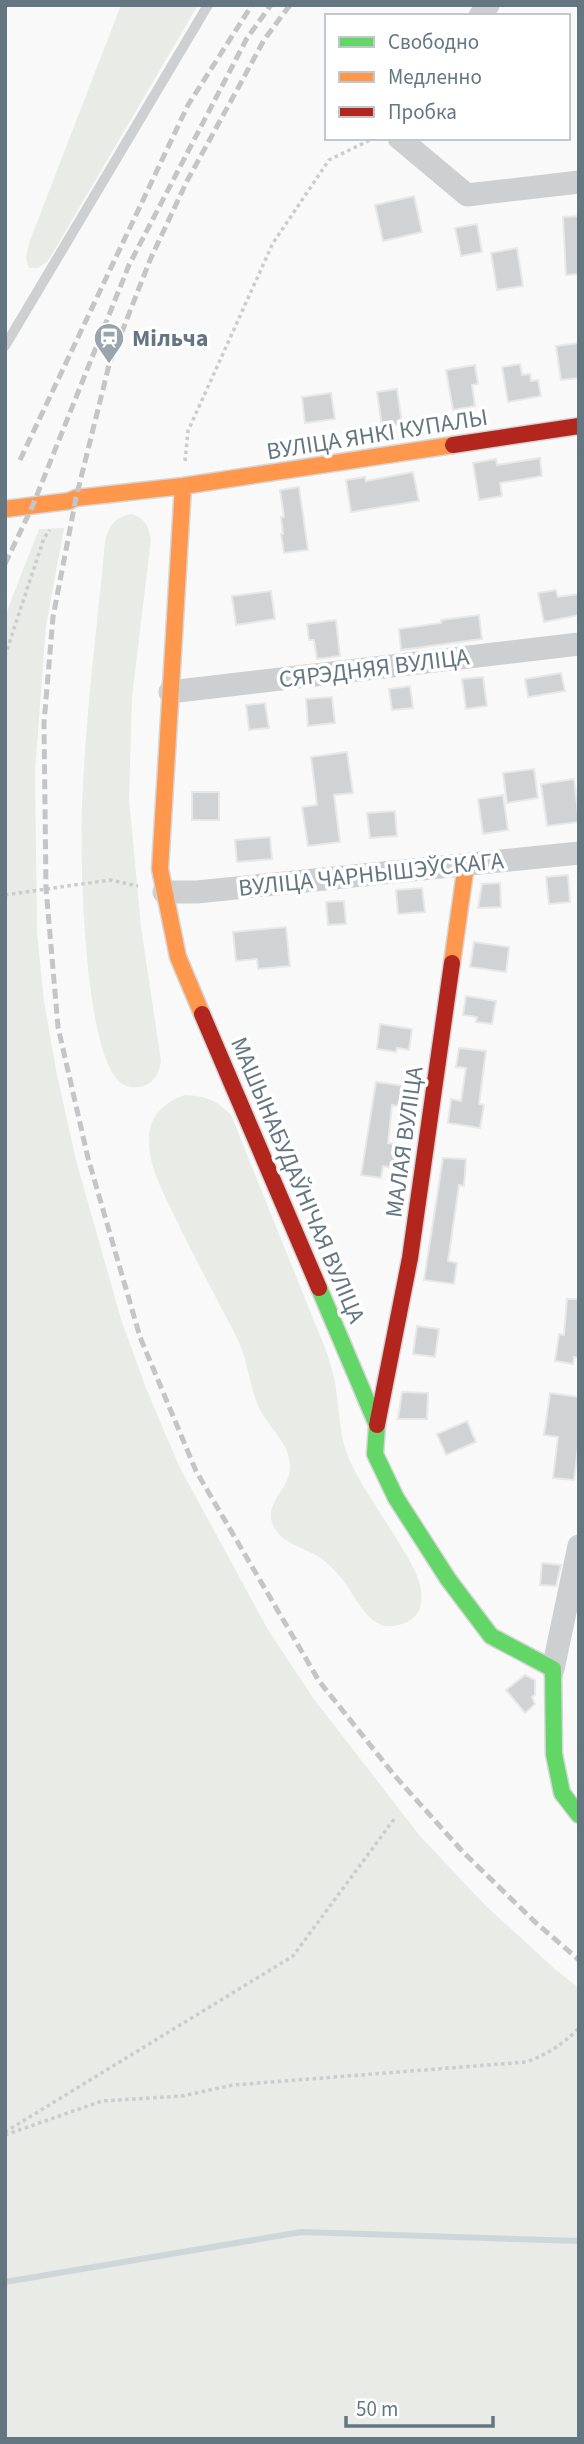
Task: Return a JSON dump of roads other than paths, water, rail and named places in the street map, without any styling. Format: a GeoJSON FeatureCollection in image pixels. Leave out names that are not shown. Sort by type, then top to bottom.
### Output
{"type":"FeatureCollection","features":[{"type":"Feature","properties":{"kind":"street"},"geometry":{"type":"LineString","coordinates":[[401,140],[467,195],[579,183]]}},
{"type":"Feature","properties":{"kind":"street","name":"ВУЛІЦА ЯНКІ КУПАЛЫ"},"geometry":{"type":"LineString","coordinates":[[5,509],[183,486],[579,426]]}},
{"type":"Feature","properties":{"kind":"street","name":"МАШЫНАБУДАЎНІЧАЯ ВУЛІЦА"},"geometry":{"type":"LineString","coordinates":[[183,486],[160,869],[178,957],[377,1425],[375,1454],[396,1498],[448,1578],[491,1636],[554,1669]]}},
{"type":"Feature","properties":{"kind":"street","name":"СЯРЭДНЯЯ ВУЛІЦА"},"geometry":{"type":"LineString","coordinates":[[170,692],[579,644]]}},
{"type":"Feature","properties":{"kind":"street","name":"ВУЛІЦА ЧАРНЫШЭЎСКАГА"},"geometry":{"type":"LineString","coordinates":[[163,892],[197,892],[579,853]]}},
{"type":"Feature","properties":{"kind":"street","name":"МАЛАЯ ВУЛІЦА"},"geometry":{"type":"LineString","coordinates":[[377,1425],[410,1258],[466,865]]}},
{"type":"Feature","properties":{"kind":"street"},"geometry":{"type":"LineString","coordinates":[[579,1546],[554,1669],[554,1754],[562,1793],[579,1815]]}},
{"type":"Feature","properties":{"kind":"lane"},"geometry":{"type":"LineString","coordinates":[[5,346],[208,5]]}},
{"type":"Feature","properties":{"kind":"waterway"},"geometry":{"type":"LineString","coordinates":[[5,2282],[301,2232],[579,2241]]}},
{"type":"Feature","properties":{"kind":"railway"},"geometry":{"type":"LineString","coordinates":[[20,460],[188,105],[252,5]]}},
{"type":"Feature","properties":{"kind":"railway"},"geometry":{"type":"LineString","coordinates":[[5,564],[33,505],[129,265],[247,38],[271,5]]}},
{"type":"Feature","properties":{"kind":"railway"},"geometry":{"type":"LineString","coordinates":[[290,5],[264,40],[187,181],[150,260],[109,365],[76,498],[53,617],[44,723],[46,888],[58,1027],[88,1158],[140,1337],[196,1471],[319,1681],[395,1776],[463,1852],[534,1921],[579,1960]]}},
{"type":"Feature","properties":{"kind":"place","name":"Мільча"},"geometry":{"type":"Point","coordinates":[109,365]}}]}
